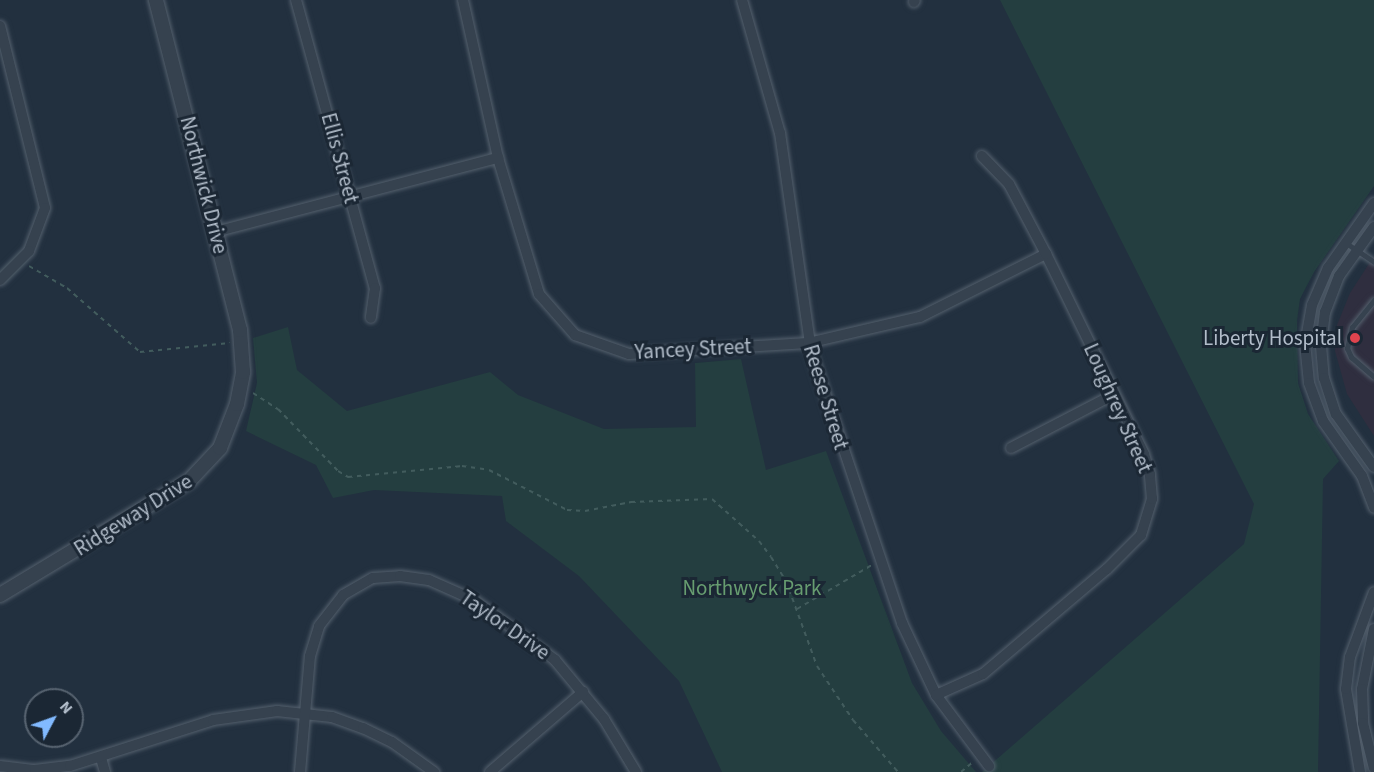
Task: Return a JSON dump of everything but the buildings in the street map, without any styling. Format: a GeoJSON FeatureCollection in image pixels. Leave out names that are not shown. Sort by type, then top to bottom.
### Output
{"type":"FeatureCollection","features":[{"type":"Feature","properties":{"kind":"street","name":"Northwick Drive"},"geometry":{"type":"LineString","coordinates":[[156,0],[240,330],[243,372]]}},
{"type":"Feature","properties":{"kind":"street","name":"Ellis Street"},"geometry":{"type":"LineString","coordinates":[[296,0],[375,288],[371,318]]}},
{"type":"Feature","properties":{"kind":"street","name":"Yancey Street"},"geometry":{"type":"LineString","coordinates":[[463,0],[498,158],[539,294],[576,336],[629,354],[808,343],[920,317],[1046,254]]}},
{"type":"Feature","properties":{"kind":"street","name":"Reese Street"},"geometry":{"type":"LineString","coordinates":[[742,0],[780,133],[808,343],[902,622],[936,695],[988,766]]}},
{"type":"Feature","properties":{"kind":"street"},"geometry":{"type":"LineString","coordinates":[[0,26],[45,208],[29,251],[0,280]]}},
{"type":"Feature","properties":{"kind":"street","name":"Loughrey Street"},"geometry":{"type":"LineString","coordinates":[[936,695],[982,674],[1107,570],[1141,535],[1152,499],[1150,474],[1046,254],[1009,184],[982,156]]}},
{"type":"Feature","properties":{"kind":"street"},"geometry":{"type":"LineString","coordinates":[[216,232],[498,158]]}},
{"type":"Feature","properties":{"kind":"street"},"geometry":{"type":"LineString","coordinates":[[1374,203],[1328,268],[1312,305],[1305,343],[1309,383],[1323,421],[1362,476],[1374,508]]}},
{"type":"Feature","properties":{"kind":"street"},"geometry":{"type":"LineString","coordinates":[[1374,227],[1339,276],[1325,312],[1321,346],[1324,378],[1336,414],[1374,467]]}},
{"type":"Feature","properties":{"kind":"street","name":"Ridgeway Drive"},"geometry":{"type":"LineString","coordinates":[[0,595],[201,471],[226,435],[243,372]]}},
{"type":"Feature","properties":{"kind":"street"},"geometry":{"type":"LineString","coordinates":[[1011,448],[1113,396]]}},
{"type":"Feature","properties":{"kind":"street","name":"Taylor Drive"},"geometry":{"type":"LineString","coordinates":[[300,772],[310,656],[326,613],[344,595],[373,578],[400,576],[429,580],[474,600],[555,660],[583,692],[624,747],[636,772]]}},
{"type":"Feature","properties":{"kind":"street"},"geometry":{"type":"LineString","coordinates":[[1360,772],[1346,688],[1350,657],[1374,592]]}},
{"type":"Feature","properties":{"kind":"street"},"geometry":{"type":"LineString","coordinates":[[1374,629],[1362,689],[1363,723],[1374,768]]}},
{"type":"Feature","properties":{"kind":"street"},"geometry":{"type":"LineString","coordinates":[[490,772],[583,692]]}},
{"type":"Feature","properties":{"kind":"street"},"geometry":{"type":"LineString","coordinates":[[0,766],[52,769],[101,758],[222,718],[268,711],[305,712],[363,728],[392,742],[434,772]]}},
{"type":"Feature","properties":{"kind":"street"},"geometry":{"type":"LineString","coordinates":[[101,758],[105,772]]}},
{"type":"Feature","properties":{"kind":"lane"},"geometry":{"type":"LineString","coordinates":[[1346,243],[1374,262]]}},
{"type":"Feature","properties":{"kind":"lane"},"geometry":{"type":"LineString","coordinates":[[1374,300],[1352,327],[1347,348],[1365,372],[1374,377]]}},
{"type":"Feature","properties":{"kind":"path"},"geometry":{"type":"LineString","coordinates":[[29,266],[67,288],[140,352],[225,344]]}},
{"type":"Feature","properties":{"kind":"path"},"geometry":{"type":"LineString","coordinates":[[253,393],[278,409],[338,471],[348,477],[462,466],[489,470],[567,510],[585,512],[631,502],[712,499],[759,541],[786,581],[817,666],[853,720],[898,772]]}},
{"type":"Feature","properties":{"kind":"path"},"geometry":{"type":"LineString","coordinates":[[797,609],[872,565]]}},
{"type":"Feature","properties":{"kind":"path"},"geometry":{"type":"LineString","coordinates":[[961,772],[980,755]]}},
{"type":"Feature","properties":{"kind":"shaded area","name":"Liberty Hospital"},"geometry":{"type":"Polygon","coordinates":[[[1374,256],[1374,436],[1347,394],[1335,351],[1337,325],[1350,293],[1374,256]]]}},
{"type":"Feature","properties":{"kind":"green space"},"geometry":{"type":"Polygon","coordinates":[[[1000,0],[1374,0],[1374,186],[1314,272],[1300,299],[1297,321],[1298,383],[1308,414],[1339,461],[1323,479],[1318,772],[982,772],[1244,544],[1254,504],[1000,0]]]}},
{"type":"Feature","properties":{"kind":"green space","name":"Northwyck Park"},"geometry":{"type":"Polygon","coordinates":[[[288,327],[297,370],[347,411],[490,372],[518,395],[604,429],[696,427],[695,363],[741,359],[766,470],[826,451],[912,683],[941,731],[976,772],[722,772],[679,681],[579,576],[506,521],[502,496],[374,490],[333,498],[316,465],[246,431],[257,383],[253,338],[288,327]]]}},
{"type":"Feature","properties":{"kind":"place","name":"Liberty Hospital"},"geometry":{"type":"Point","coordinates":[1355,338]}}]}
